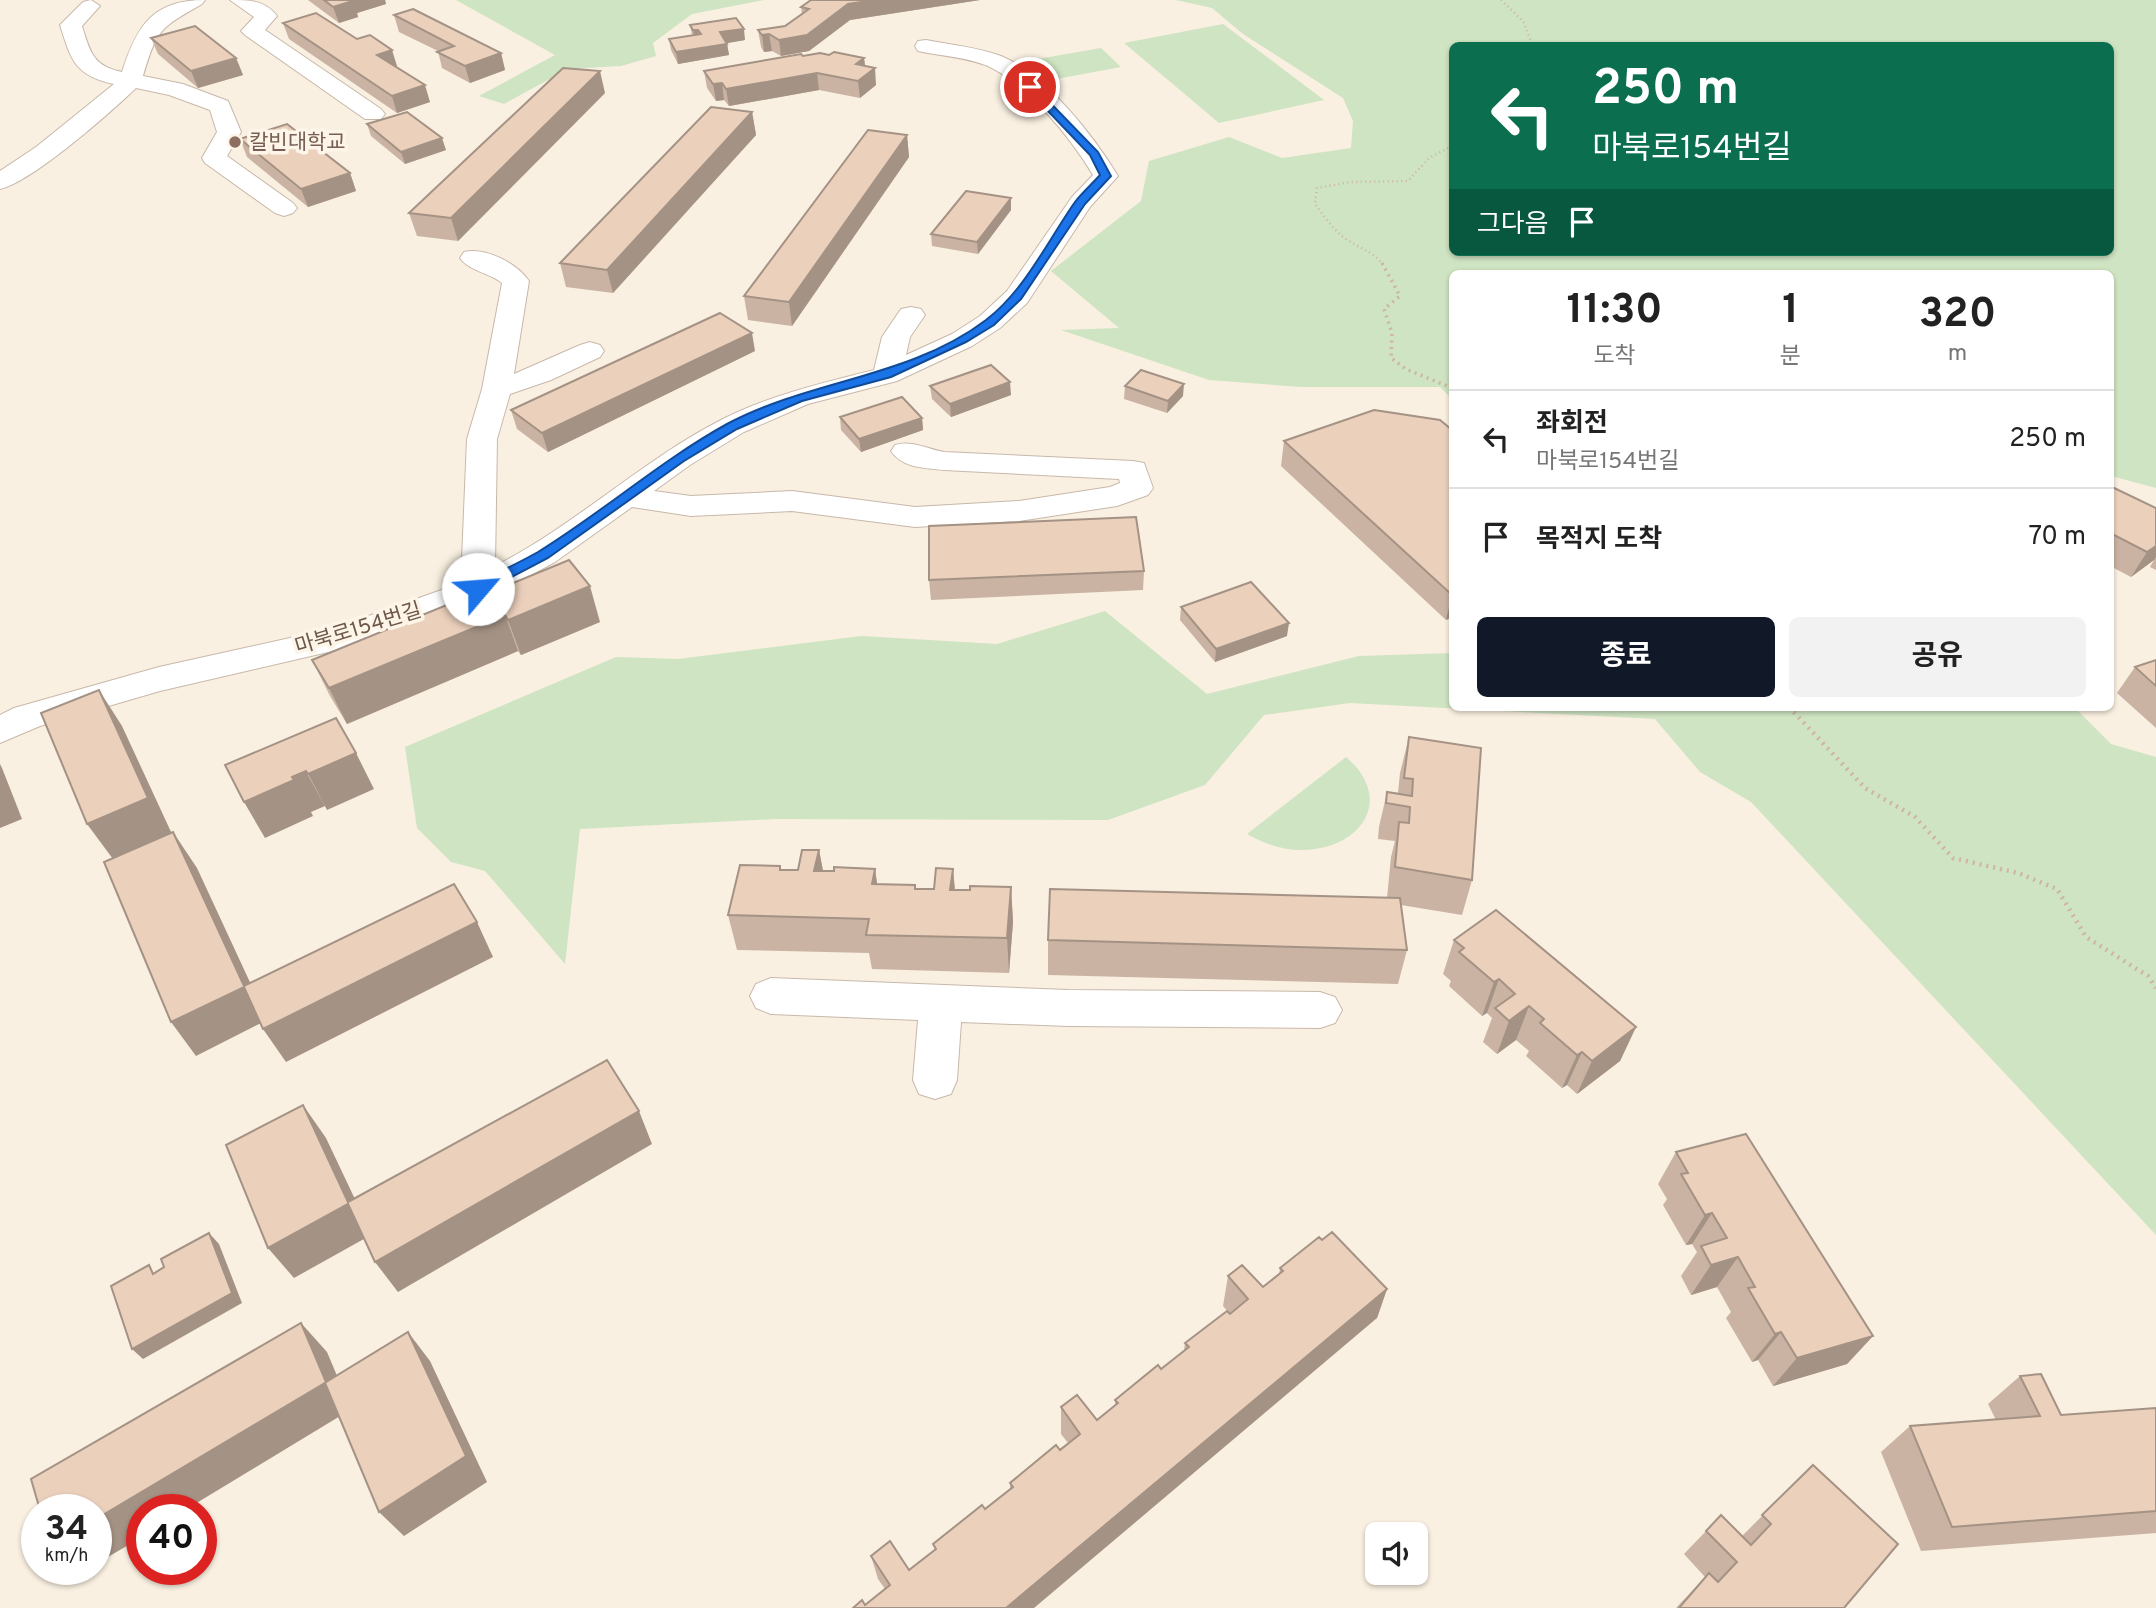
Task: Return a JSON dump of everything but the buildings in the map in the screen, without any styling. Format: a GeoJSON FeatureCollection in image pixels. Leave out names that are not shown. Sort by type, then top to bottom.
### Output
{"type":"FeatureCollection","features":[{"type":"Feature","properties":{"kind":"street"},"geometry":{"type":"LineString","coordinates":[[0,183],[106,104],[131,80],[142,43],[157,21],[195,0]]}},
{"type":"Feature","properties":{"kind":"street"},"geometry":{"type":"LineString","coordinates":[[240,0],[267,16],[252,31],[373,114]]}},
{"type":"Feature","properties":{"kind":"street"},"geometry":{"type":"LineString","coordinates":[[90,6],[71,25],[81,56],[99,74],[175,89],[220,106],[229,132],[214,158],[284,208]]}},
{"type":"Feature","properties":{"kind":"street","name":"마북로154번길"},"geometry":{"type":"LineString","coordinates":[[0,730],[27,717],[159,679],[342,638],[478,589],[544,555],[679,458],[733,426],[798,398],[887,374],[962,340],[990,322],[1017,297],[1081,202],[1106,176],[1094,154],[1014,70],[994,61],[926,46]]}},
{"type":"Feature","properties":{"kind":"street"},"geometry":{"type":"LineString","coordinates":[[473,258],[503,270],[516,281],[497,389],[482,439],[478,589]]}},
{"type":"Feature","properties":{"kind":"street"},"geometry":{"type":"LineString","coordinates":[[887,374],[896,337],[911,315]]}},
{"type":"Feature","properties":{"kind":"street"},"geometry":{"type":"LineString","coordinates":[[497,389],[541,374],[590,351]]}},
{"type":"Feature","properties":{"kind":"street"},"geometry":{"type":"LineString","coordinates":[[625,496],[691,506],[792,501],[915,517],[1019,511],[1117,496],[1137,488],[1133,470],[944,461],[916,457],[906,451]]}},
{"type":"Feature","properties":{"kind":"street"},"geometry":{"type":"LineString","coordinates":[[771,996],[941,1004],[1320,1010]]}},
{"type":"Feature","properties":{"kind":"street"},"geometry":{"type":"LineString","coordinates":[[935,1080],[941,1004]]}},
{"type":"Feature","properties":{"kind":"path"},"geometry":{"type":"LineString","coordinates":[[1501,0],[1523,21],[1532,42]]}},
{"type":"Feature","properties":{"kind":"path"},"geometry":{"type":"LineString","coordinates":[[1449,148],[1430,158],[1408,181],[1336,181],[1317,188],[1315,204],[1348,241],[1369,250],[1381,263],[1400,296],[1384,309],[1392,333],[1391,358],[1406,369],[1449,387]]}},
{"type":"Feature","properties":{"kind":"path"},"geometry":{"type":"LineString","coordinates":[[1793,711],[1865,788],[1915,817],[1953,858],[2018,873],[2057,889],[2086,937],[2148,976],[2156,988]]}},
{"type":"Feature","properties":{"kind":"green space"},"geometry":{"type":"Polygon","coordinates":[[[456,0],[764,0],[692,14],[653,43],[656,56],[621,66],[568,69],[504,104],[479,96],[555,55],[456,0]]]}},
{"type":"Feature","properties":{"kind":"green space"},"geometry":{"type":"Polygon","coordinates":[[[1176,0],[2156,0],[2156,488],[2114,477],[2114,270],[1449,270],[1449,396],[1440,387],[1301,387],[1209,380],[1061,330],[1119,328],[1051,271],[1141,201],[1149,161],[1229,137],[1282,158],[1351,148],[1353,121],[1343,98],[1243,34],[1212,8],[1176,0]]]}},
{"type":"Feature","properties":{"kind":"green space"},"geometry":{"type":"Polygon","coordinates":[[[1223,24],[1324,100],[1219,123],[1124,43],[1223,24]]]}},
{"type":"Feature","properties":{"kind":"green space"},"geometry":{"type":"Polygon","coordinates":[[[1101,48],[1121,67],[1051,80],[1032,60],[1101,48]]]}},
{"type":"Feature","properties":{"kind":"green space"},"geometry":{"type":"Polygon","coordinates":[[[1105,611],[1207,694],[1359,656],[1449,653],[1449,708],[1350,703],[1264,715],[1205,785],[1108,820],[775,819],[580,829],[565,964],[485,871],[451,862],[417,828],[405,747],[616,657],[678,659],[861,636],[997,644],[1105,611]]]}},
{"type":"Feature","properties":{"kind":"green space"},"geometry":{"type":"Polygon","coordinates":[[[1502,711],[2078,711],[2111,744],[2156,757],[2156,1235],[1751,802],[1700,772],[1655,719],[1502,711]]]}},
{"type":"Feature","properties":{"kind":"green space"},"geometry":{"type":"Polygon","coordinates":[[[1346,757],[1361,773],[1368,789],[1370,804],[1356,831],[1342,841],[1304,850],[1275,846],[1247,834],[1346,757]]]}},
{"type":"Feature","properties":{"kind":"place","name":"칼빈대학교"},"geometry":{"type":"Point","coordinates":[235,142]}},
{"type":"Feature","properties":{"kind":"route"},"geometry":{"type":"LineString","coordinates":[[478,589],[544,555],[679,458],[733,426],[798,398],[887,374],[962,340],[990,322],[1017,297],[1081,202],[1106,176],[1094,154],[1030,87]]}}]}
